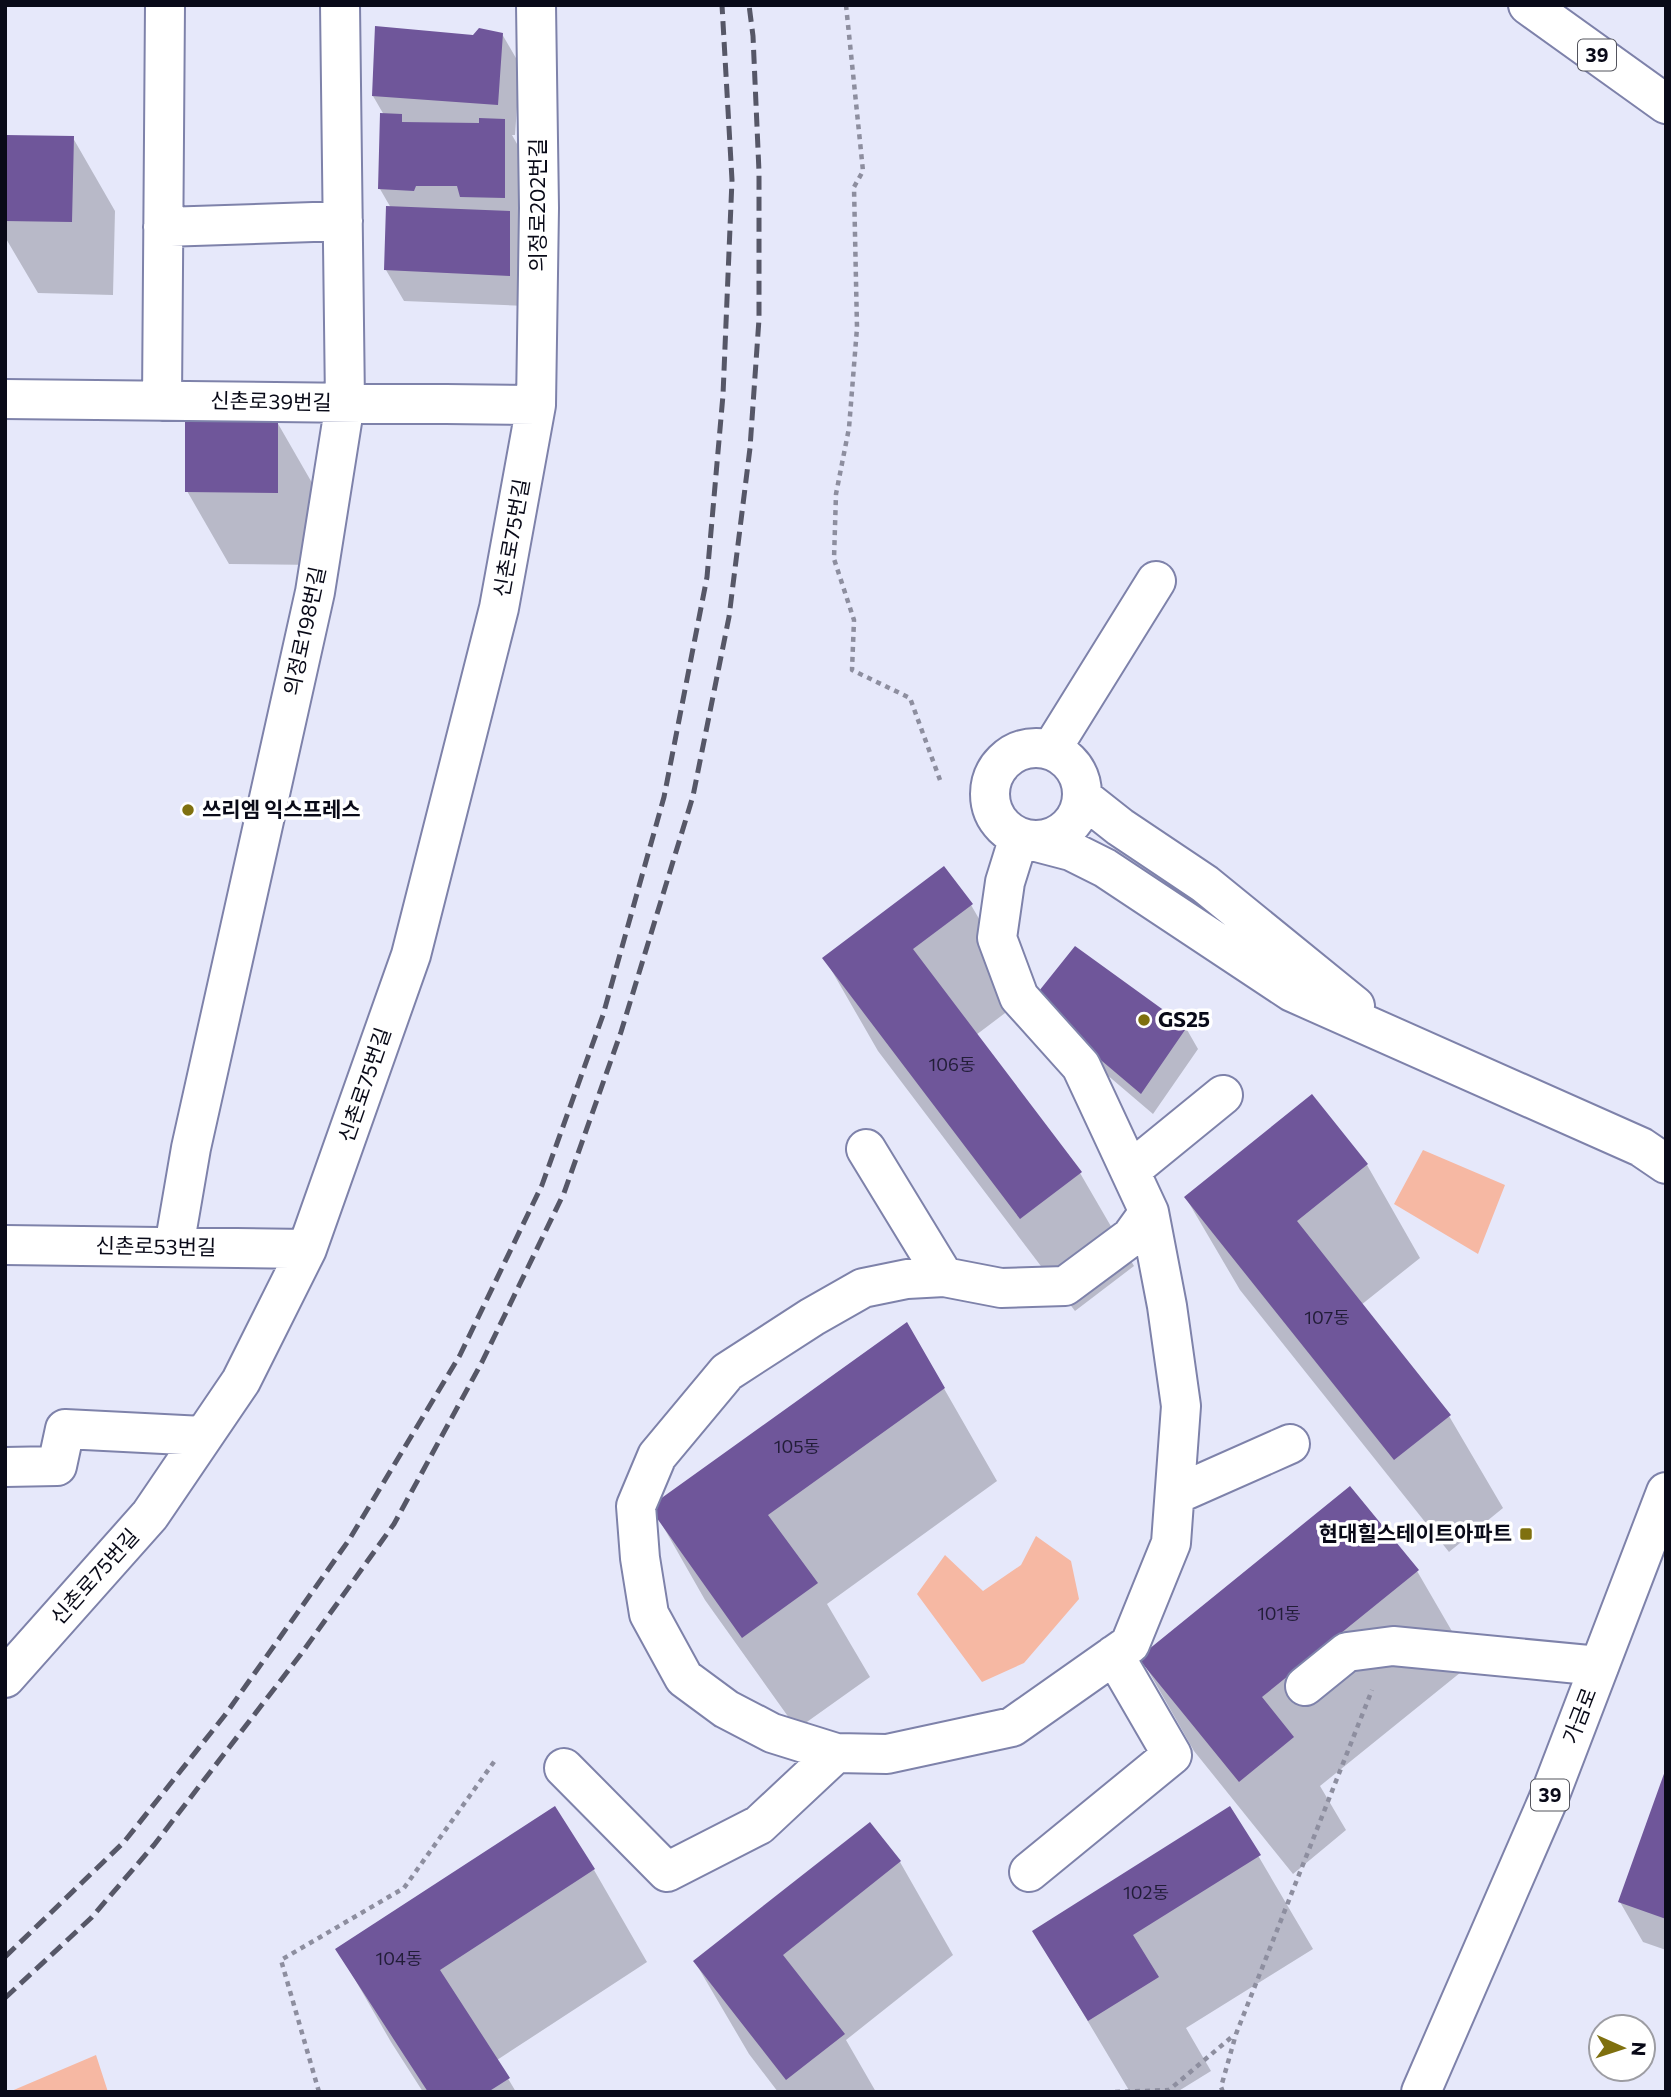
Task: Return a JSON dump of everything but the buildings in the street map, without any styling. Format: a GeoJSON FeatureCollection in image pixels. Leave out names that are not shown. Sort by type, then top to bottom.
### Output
{"type":"FeatureCollection","features":[{"type":"Feature","properties":{"kind":"street"},"geometry":{"type":"LineString","coordinates":[[162,401],[165,5]]}},
{"type":"Feature","properties":{"kind":"street","name":"의정로198번길"},"geometry":{"type":"LineString","coordinates":[[174,1247],[191,1148],[315,592],[345,403],[340,5]]}},
{"type":"Feature","properties":{"kind":"street","name":"의정로202번길"},"geometry":{"type":"LineString","coordinates":[[536,5],[539,208],[536,405]]}},
{"type":"Feature","properties":{"kind":"street","name":"39"},"geometry":{"type":"LineString","coordinates":[[1528,5],[1666,104]]}},
{"type":"Feature","properties":{"kind":"street"},"geometry":{"type":"LineString","coordinates":[[163,227],[343,221]]}},
{"type":"Feature","properties":{"kind":"street","name":"신촌로39번길"},"geometry":{"type":"LineString","coordinates":[[5,399],[536,405]]}},
{"type":"Feature","properties":{"kind":"street","name":"신촌로75번길"},"geometry":{"type":"LineString","coordinates":[[5,1678],[150,1515],[241,1381],[307,1249],[411,955],[499,608],[536,405]]}},
{"type":"Feature","properties":{"kind":"street"},"geometry":{"type":"LineString","coordinates":[[1051,750],[1156,581]]}},
{"type":"Feature","properties":{"kind":"street"},"geometry":{"type":"LineString","coordinates":[[1024,839],[1045,840],[1059,834],[1071,825],[1079,812],[1082,785],[1071,763],[1051,750],[1036,747],[1020,750],[1006,758],[996,770],[990,801],[995,816],[1006,828],[1024,839],[1071,851],[1105,868],[1292,992],[1641,1147],[1666,1164]]}},
{"type":"Feature","properties":{"kind":"street"},"geometry":{"type":"LineString","coordinates":[[1082,797],[1120,827],[1205,884],[1395,1038]]}},
{"type":"Feature","properties":{"kind":"street"},"geometry":{"type":"LineString","coordinates":[[1024,839],[1005,882],[997,938],[1018,997],[1081,1066],[1149,1212],[1167,1306],[1181,1406],[1171,1543],[1130,1644],[1012,1727],[887,1754],[836,1753],[772,1733],[726,1709],[684,1678],[649,1614],[640,1558],[636,1506],[657,1456],[727,1372],[812,1317],[863,1288],[907,1279],[944,1277],[1000,1288],[1065,1286],[1131,1237],[1149,1212]]}},
{"type":"Feature","properties":{"kind":"street"},"geometry":{"type":"LineString","coordinates":[[1131,1170],[1223,1096]]}},
{"type":"Feature","properties":{"kind":"street"},"geometry":{"type":"LineString","coordinates":[[866,1149],[944,1277]]}},
{"type":"Feature","properties":{"kind":"street","name":"신촌로53번길"},"geometry":{"type":"LineString","coordinates":[[5,1245],[307,1249]]}},
{"type":"Feature","properties":{"kind":"street"},"geometry":{"type":"LineString","coordinates":[[5,1467],[57,1466],[65,1429],[203,1436]]}},
{"type":"Feature","properties":{"kind":"street"},"geometry":{"type":"LineString","coordinates":[[1175,1495],[1290,1444]]}},
{"type":"Feature","properties":{"kind":"street","name":"가금로"},"geometry":{"type":"LineString","coordinates":[[1421,2092],[1548,1800],[1666,1492]]}},
{"type":"Feature","properties":{"kind":"street"},"geometry":{"type":"LineString","coordinates":[[1305,1686],[1347,1652],[1393,1646],[1599,1666]]}},
{"type":"Feature","properties":{"kind":"street"},"geometry":{"type":"LineString","coordinates":[[1029,1872],[1172,1755],[1114,1656]]}},
{"type":"Feature","properties":{"kind":"street"},"geometry":{"type":"LineString","coordinates":[[564,1768],[667,1872],[759,1825],[836,1753]]}},
{"type":"Feature","properties":{"kind":"path"},"geometry":{"type":"LineString","coordinates":[[846,5],[863,171],[854,187],[857,328],[849,428],[836,494],[834,559],[854,620],[852,670],[910,698],[940,780]]}},
{"type":"Feature","properties":{"kind":"path"},"geometry":{"type":"LineString","coordinates":[[1223,2092],[1221,2087],[1236,2034],[1375,1682]]}},
{"type":"Feature","properties":{"kind":"path"},"geometry":{"type":"LineString","coordinates":[[319,2092],[281,1960],[404,1888],[496,1759]]}},
{"type":"Feature","properties":{"kind":"path"},"geometry":{"type":"LineString","coordinates":[[1115,2092],[1169,2090],[1236,2034]]}},
{"type":"Feature","properties":{"kind":"shaded area"},"geometry":{"type":"Polygon","coordinates":[[[1423,1150],[1505,1185],[1478,1254],[1394,1204],[1423,1150]]]}},
{"type":"Feature","properties":{"kind":"shaded area"},"geometry":{"type":"Polygon","coordinates":[[[1036,1536],[1071,1561],[1079,1599],[1024,1663],[982,1682],[917,1594],[945,1555],[983,1591],[1021,1565],[1036,1536]]]}},
{"type":"Feature","properties":{"kind":"shaded area"},"geometry":{"type":"Polygon","coordinates":[[[96,2055],[108,2092],[9,2092],[96,2055]]]}},
{"type":"Feature","properties":{"kind":"railway"},"geometry":{"type":"LineString","coordinates":[[5,1957],[124,1842],[225,1715],[349,1540],[460,1355],[542,1185],[603,1015],[664,797],[707,577],[723,395],[732,180],[722,5]]}},
{"type":"Feature","properties":{"kind":"railway"},"geometry":{"type":"LineString","coordinates":[[5,1998],[91,1918],[154,1845],[301,1654],[394,1524],[482,1362],[564,1193],[621,1032],[693,796],[729,617],[750,448],[759,319],[759,172],[753,36],[749,5]]}},
{"type":"Feature","properties":{"kind":"place","name":"쓰리엠 익스프레스"},"geometry":{"type":"Point","coordinates":[188,810]}},
{"type":"Feature","properties":{"kind":"place","name":"GS25"},"geometry":{"type":"Point","coordinates":[1144,1020]}},
{"type":"Feature","properties":{"kind":"place","name":"현대힐스테이트아파트"},"geometry":{"type":"Point","coordinates":[1526,1534]}}]}
